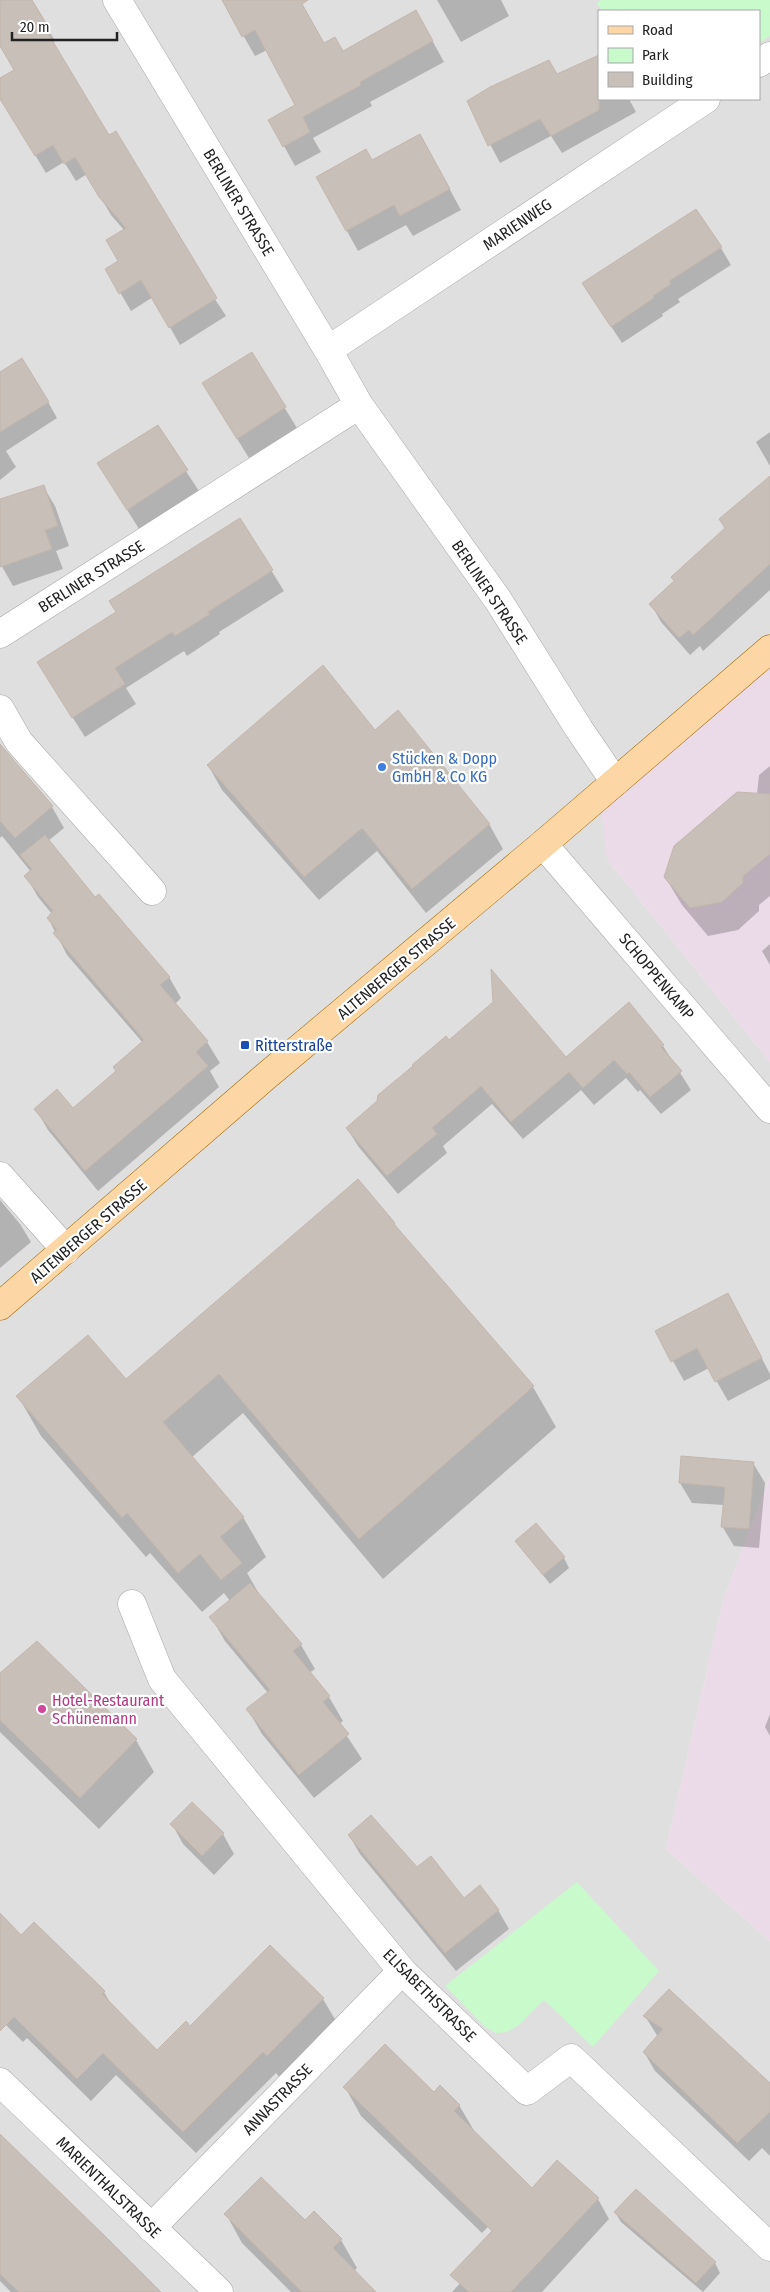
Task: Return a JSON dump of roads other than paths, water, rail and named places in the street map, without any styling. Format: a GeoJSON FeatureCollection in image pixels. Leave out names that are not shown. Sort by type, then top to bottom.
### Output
{"type":"FeatureCollection","features":[{"type":"Feature","properties":{"kind":"main road","name":"ALTENBERGER STRASSE"},"geometry":{"type":"LineString","coordinates":[[0,1306],[265,1077],[543,844],[770,649]]}},
{"type":"Feature","properties":{"kind":"street","name":"BERLINER STRASSE"},"geometry":{"type":"LineString","coordinates":[[117,0],[328,350],[359,405],[498,600],[579,729],[615,782]]}},
{"type":"Feature","properties":{"kind":"street","name":"MARIENWEG"},"geometry":{"type":"LineString","coordinates":[[328,350],[704,100]]}},
{"type":"Feature","properties":{"kind":"street","name":"BERLINER STRASSE"},"geometry":{"type":"LineString","coordinates":[[0,634],[359,405]]}},
{"type":"Feature","properties":{"kind":"street"},"geometry":{"type":"LineString","coordinates":[[0,709],[19,742],[152,892]]}},
{"type":"Feature","properties":{"kind":"street","name":"SCHOPPENKAMP"},"geometry":{"type":"LineString","coordinates":[[543,844],[770,1108]]}},
{"type":"Feature","properties":{"kind":"street"},"geometry":{"type":"LineString","coordinates":[[0,1176],[66,1250]]}},
{"type":"Feature","properties":{"kind":"street","name":"ELISABETHSTRASSE"},"geometry":{"type":"LineString","coordinates":[[132,1604],[162,1679],[402,1971],[527,2091],[571,2058],[770,2247]]}},
{"type":"Feature","properties":{"kind":"street","name":"ANNASTRASSE"},"geometry":{"type":"LineString","coordinates":[[151,2228],[402,1971]]}},
{"type":"Feature","properties":{"kind":"street","name":"MARIENTHALSTRASSE"},"geometry":{"type":"LineString","coordinates":[[0,2082],[219,2292]]}},
{"type":"Feature","properties":{"kind":"place","name":"Stücken & Dopp GmbH & Co KG"},"geometry":{"type":"Point","coordinates":[382,767]}},
{"type":"Feature","properties":{"kind":"place","name":"Ritterstraße"},"geometry":{"type":"Point","coordinates":[245,1045]}},
{"type":"Feature","properties":{"kind":"place","name":"Hotel-Restaurant Schünemann"},"geometry":{"type":"Point","coordinates":[42,1709]}}]}
